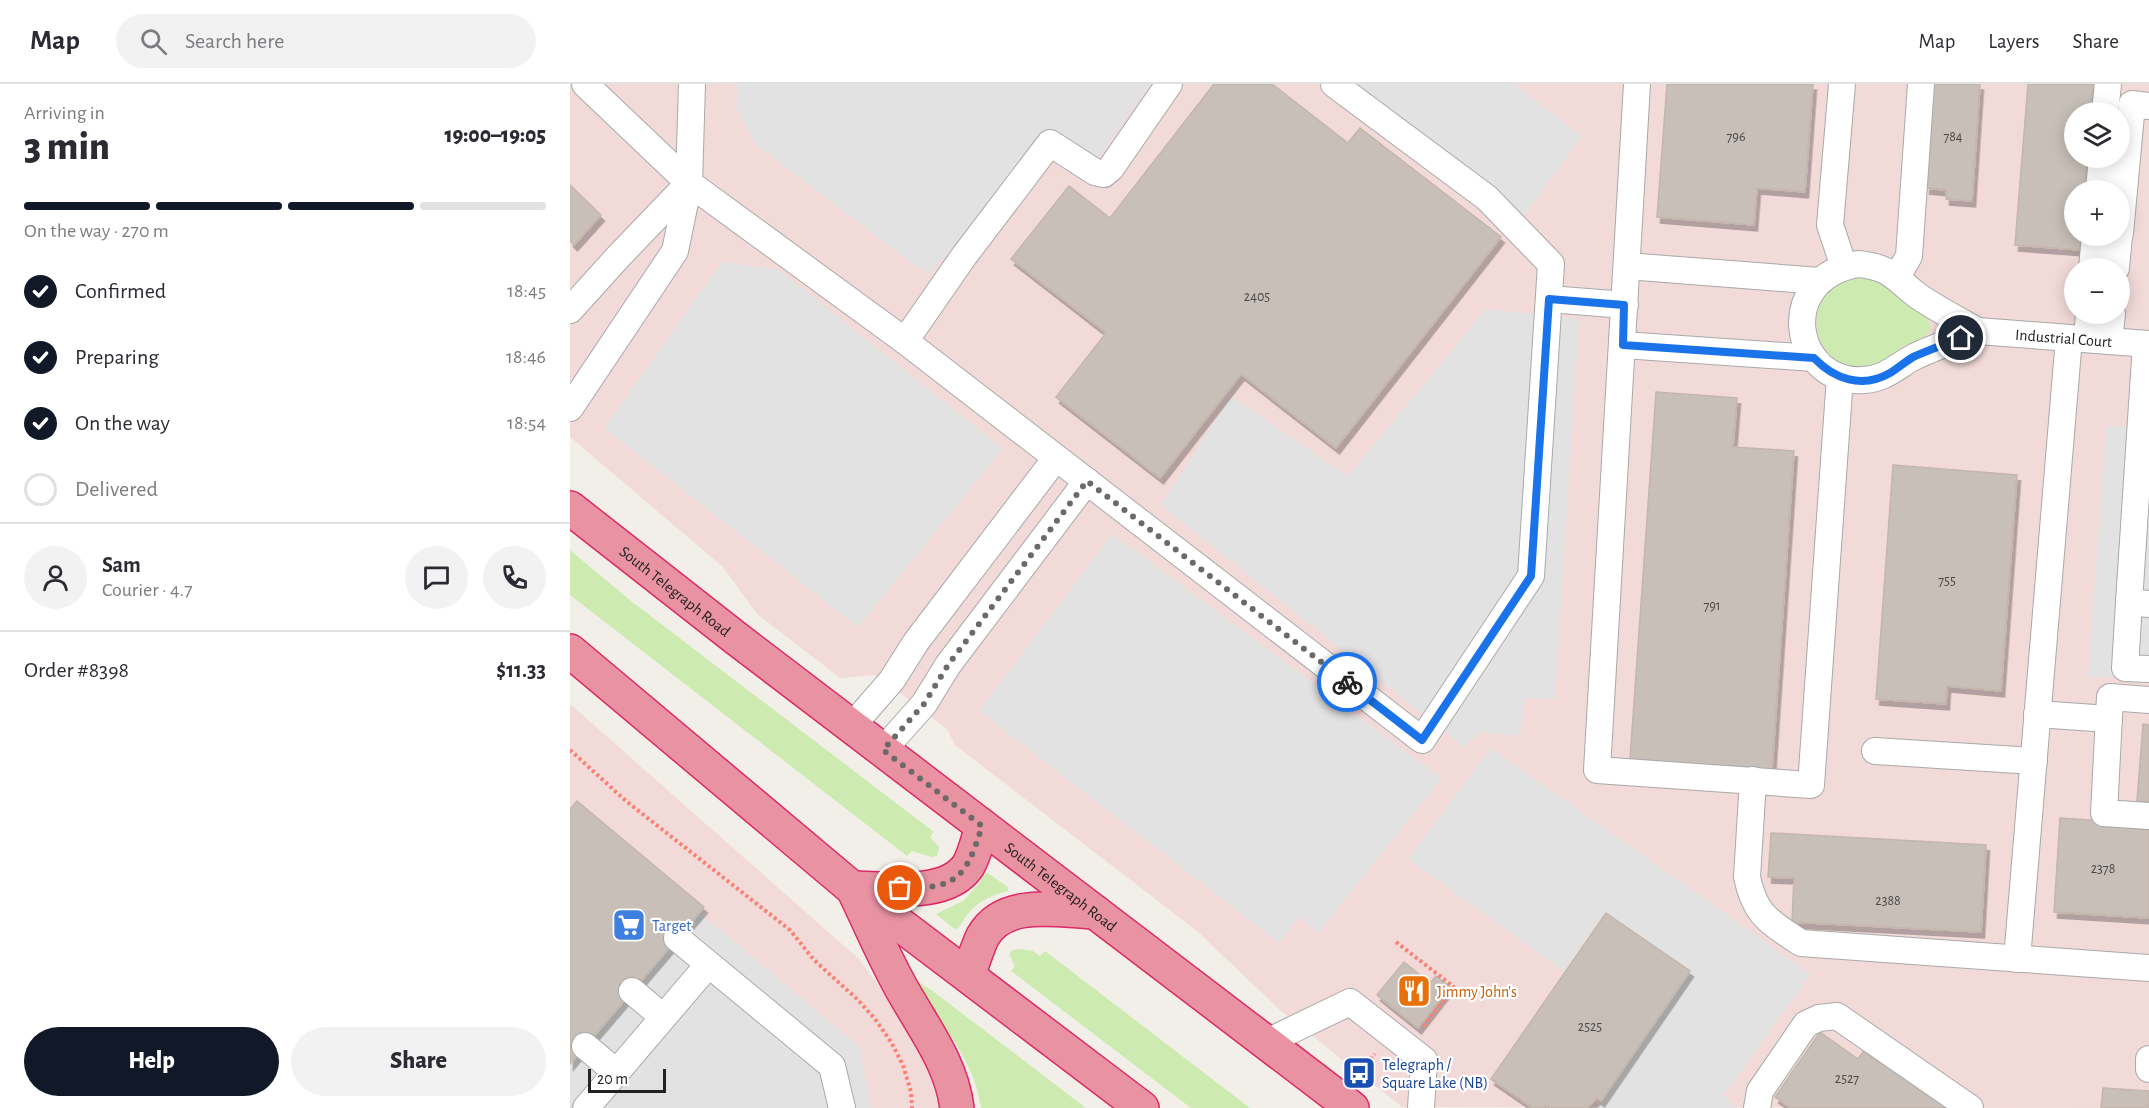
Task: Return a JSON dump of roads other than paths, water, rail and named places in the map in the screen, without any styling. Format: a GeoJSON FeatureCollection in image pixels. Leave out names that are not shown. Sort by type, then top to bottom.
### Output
{"type":"FeatureCollection","features":[{"type":"Feature","properties":{"kind":"highway","name":"South Telegraph Road"},"geometry":{"type":"LineString","coordinates":[[570,508],[728,632],[1352,1108]]}},
{"type":"Feature","properties":{"kind":"highway"},"geometry":{"type":"LineString","coordinates":[[570,651],[852,888],[1142,1108]]}},
{"type":"Feature","properties":{"kind":"highway"},"geometry":{"type":"LineString","coordinates":[[852,888],[923,889],[945,884],[968,866],[982,826]]}},
{"type":"Feature","properties":{"kind":"highway"},"geometry":{"type":"LineString","coordinates":[[852,888],[909,1002],[948,1072],[957,1108]]}},
{"type":"Feature","properties":{"kind":"highway"},"geometry":{"type":"LineString","coordinates":[[968,975],[983,936],[994,922],[1008,914],[1027,910],[1095,912]]}},
{"type":"Feature","properties":{"kind":"street"},"geometry":{"type":"LineString","coordinates":[[585,84],[690,183],[905,341],[1422,740],[1531,576],[1551,264],[1487,198],[1334,84]]}},
{"type":"Feature","properties":{"kind":"street"},"geometry":{"type":"LineString","coordinates":[[570,408],[675,251],[690,183],[692,84]]}},
{"type":"Feature","properties":{"kind":"street"},"geometry":{"type":"LineString","coordinates":[[905,341],[964,256],[1050,143],[1095,172],[1104,174],[1111,168],[1169,84]]}},
{"type":"Feature","properties":{"kind":"street"},"geometry":{"type":"LineString","coordinates":[[1637,84],[1598,770],[1811,785],[1840,377]]}},
{"type":"Feature","properties":{"kind":"street"},"geometry":{"type":"LineString","coordinates":[[1842,84],[1830,225],[1844,267]]}},
{"type":"Feature","properties":{"kind":"street"},"geometry":{"type":"LineString","coordinates":[[1897,277],[1909,256],[1920,84]]}},
{"type":"Feature","properties":{"kind":"street"},"geometry":{"type":"LineString","coordinates":[[2106,102],[2108,84]]}},
{"type":"Feature","properties":{"kind":"street"},"geometry":{"type":"LineString","coordinates":[[2124,180],[2132,104],[2149,106]]}},
{"type":"Feature","properties":{"kind":"street"},"geometry":{"type":"LineString","coordinates":[[570,310],[690,183]]}},
{"type":"Feature","properties":{"kind":"street","name":"Industrial Court"},"geometry":{"type":"LineString","coordinates":[[1978,331],[1913,358],[1877,379],[1863,381],[1840,377],[1823,368],[1806,346],[1802,318],[1804,304],[1820,280],[1844,267],[1858,264],[1872,265],[1886,270],[1918,296],[1978,331],[2148,344]]}},
{"type":"Feature","properties":{"kind":"street"},"geometry":{"type":"LineString","coordinates":[[1627,266],[1820,280]]}},
{"type":"Feature","properties":{"kind":"street"},"geometry":{"type":"LineString","coordinates":[[1549,299],[1624,305]]}},
{"type":"Feature","properties":{"kind":"street"},"geometry":{"type":"LineString","coordinates":[[2017,958],[2037,714],[2089,324]]}},
{"type":"Feature","properties":{"kind":"street"},"geometry":{"type":"LineString","coordinates":[[2088,339],[2102,324]]}},
{"type":"Feature","properties":{"kind":"street"},"geometry":{"type":"LineString","coordinates":[[2148,344],[2139,603],[2125,668],[2149,669]]}},
{"type":"Feature","properties":{"kind":"street"},"geometry":{"type":"LineString","coordinates":[[1623,345],[1814,358]]}},
{"type":"Feature","properties":{"kind":"street"},"geometry":{"type":"LineString","coordinates":[[852,726],[892,680],[916,642],[1056,458]]}},
{"type":"Feature","properties":{"kind":"street"},"geometry":{"type":"LineString","coordinates":[[883,750],[924,704],[948,665],[1087,481]]}},
{"type":"Feature","properties":{"kind":"street"},"geometry":{"type":"LineString","coordinates":[[1000,532],[1031,556]]}},
{"type":"Feature","properties":{"kind":"street"},"geometry":{"type":"LineString","coordinates":[[916,642],[948,665]]}},
{"type":"Feature","properties":{"kind":"street"},"geometry":{"type":"LineString","coordinates":[[2149,700],[2110,697],[2104,813],[2149,816]]}},
{"type":"Feature","properties":{"kind":"street"},"geometry":{"type":"LineString","coordinates":[[2037,714],[2109,718]]}},
{"type":"Feature","properties":{"kind":"street"},"geometry":{"type":"LineString","coordinates":[[1875,751],[2034,761]]}},
{"type":"Feature","properties":{"kind":"street"},"geometry":{"type":"LineString","coordinates":[[1753,780],[1747,877],[1750,892],[1755,905],[1765,918],[1801,943],[2149,968]]}},
{"type":"Feature","properties":{"kind":"street"},"geometry":{"type":"LineString","coordinates":[[677,938],[832,1066],[842,1108]]}},
{"type":"Feature","properties":{"kind":"street"},"geometry":{"type":"LineString","coordinates":[[585,1108],[708,965]]}},
{"type":"Feature","properties":{"kind":"street"},"geometry":{"type":"LineString","coordinates":[[632,991],[663,1017]]}},
{"type":"Feature","properties":{"kind":"street"},"geometry":{"type":"LineString","coordinates":[[1264,1043],[1350,1002],[1424,1060],[1421,1108]]}},
{"type":"Feature","properties":{"kind":"street"},"geometry":{"type":"LineString","coordinates":[[1757,1108],[1760,1091],[1806,1024],[1819,1018],[1837,1016],[1970,1108]]}},
{"type":"Feature","properties":{"kind":"street"},"geometry":{"type":"LineString","coordinates":[[585,1046],[616,1072]]}},
{"type":"Feature","properties":{"kind":"street"},"geometry":{"type":"LineString","coordinates":[[2149,1059],[2149,1069]]}},
{"type":"Feature","properties":{"kind":"place","name":"Target"},"geometry":{"type":"Point","coordinates":[629,925]}},
{"type":"Feature","properties":{"kind":"place","name":"Jimmy John's"},"geometry":{"type":"Point","coordinates":[1414,991]}},
{"type":"Feature","properties":{"kind":"place","name":"Telegraph / Square Lake (NB)"},"geometry":{"type":"Point","coordinates":[1359,1073]}}]}
